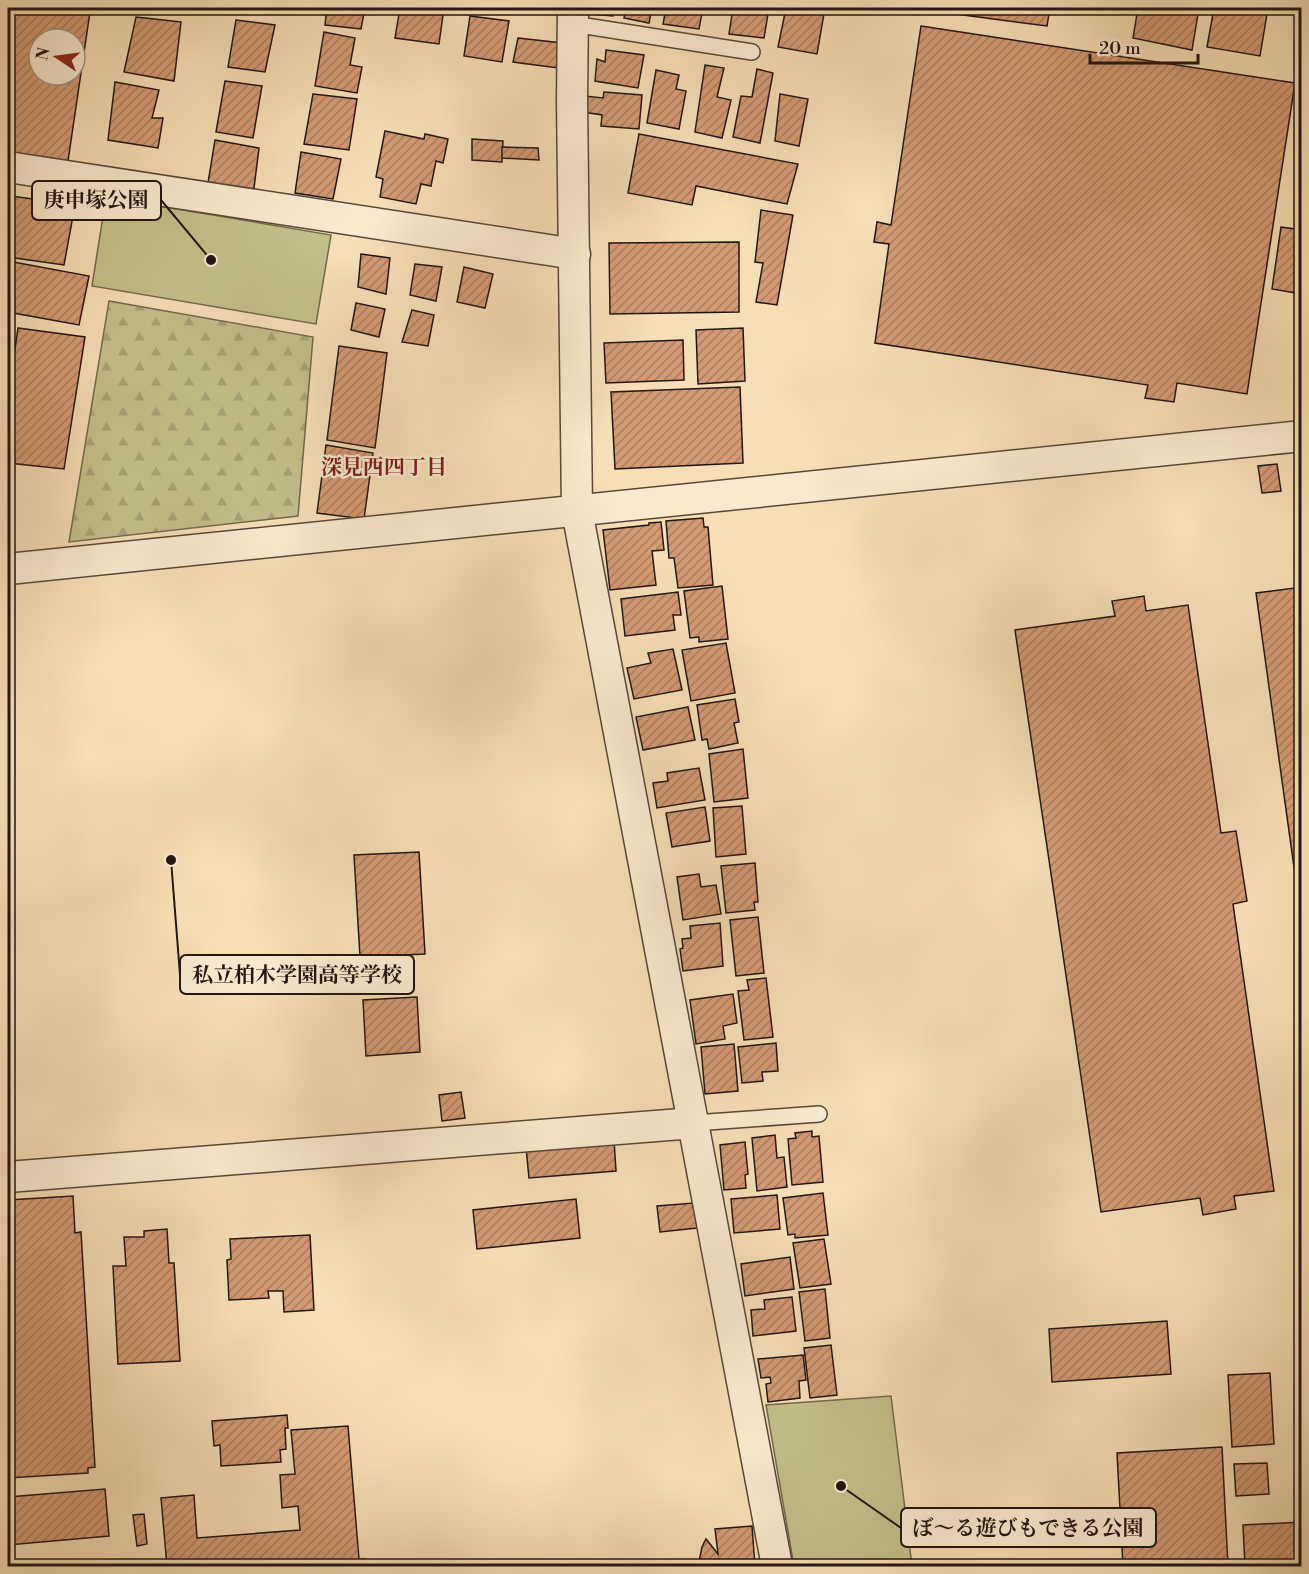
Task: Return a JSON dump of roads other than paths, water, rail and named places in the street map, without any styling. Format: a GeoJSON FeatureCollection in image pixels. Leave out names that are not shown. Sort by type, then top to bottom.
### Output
{"type":"FeatureCollection","features":[{"type":"Feature","properties":{"kind":"street"},"geometry":{"type":"LineString","coordinates":[[573,16],[577,511],[777,1566]]}},
{"type":"Feature","properties":{"kind":"street"},"geometry":{"type":"LineString","coordinates":[[8,166],[575,254]]}},
{"type":"Feature","properties":{"kind":"street"},"geometry":{"type":"LineString","coordinates":[[8,569],[1302,436]]}},
{"type":"Feature","properties":{"kind":"street"},"geometry":{"type":"LineString","coordinates":[[8,1177],[694,1123]]}},
{"type":"Feature","properties":{"kind":"lane"},"geometry":{"type":"LineString","coordinates":[[573,16],[752,52]]}},
{"type":"Feature","properties":{"kind":"lane"},"geometry":{"type":"LineString","coordinates":[[694,1123],[819,1114]]}},
{"type":"Feature","properties":{"kind":"place","name":"庚申塚公園"},"geometry":{"type":"Point","coordinates":[211,260]}},
{"type":"Feature","properties":{"kind":"place","name":"私立柏木学園高等学校"},"geometry":{"type":"Point","coordinates":[171,860]}},
{"type":"Feature","properties":{"kind":"place","name":"ぼ～る遊びもできる公園"},"geometry":{"type":"Point","coordinates":[841,1486]}},
{"type":"Feature","properties":{"kind":"district","name":"深見西四丁目"},"geometry":{"type":"Point","coordinates":[384,467]}}]}
